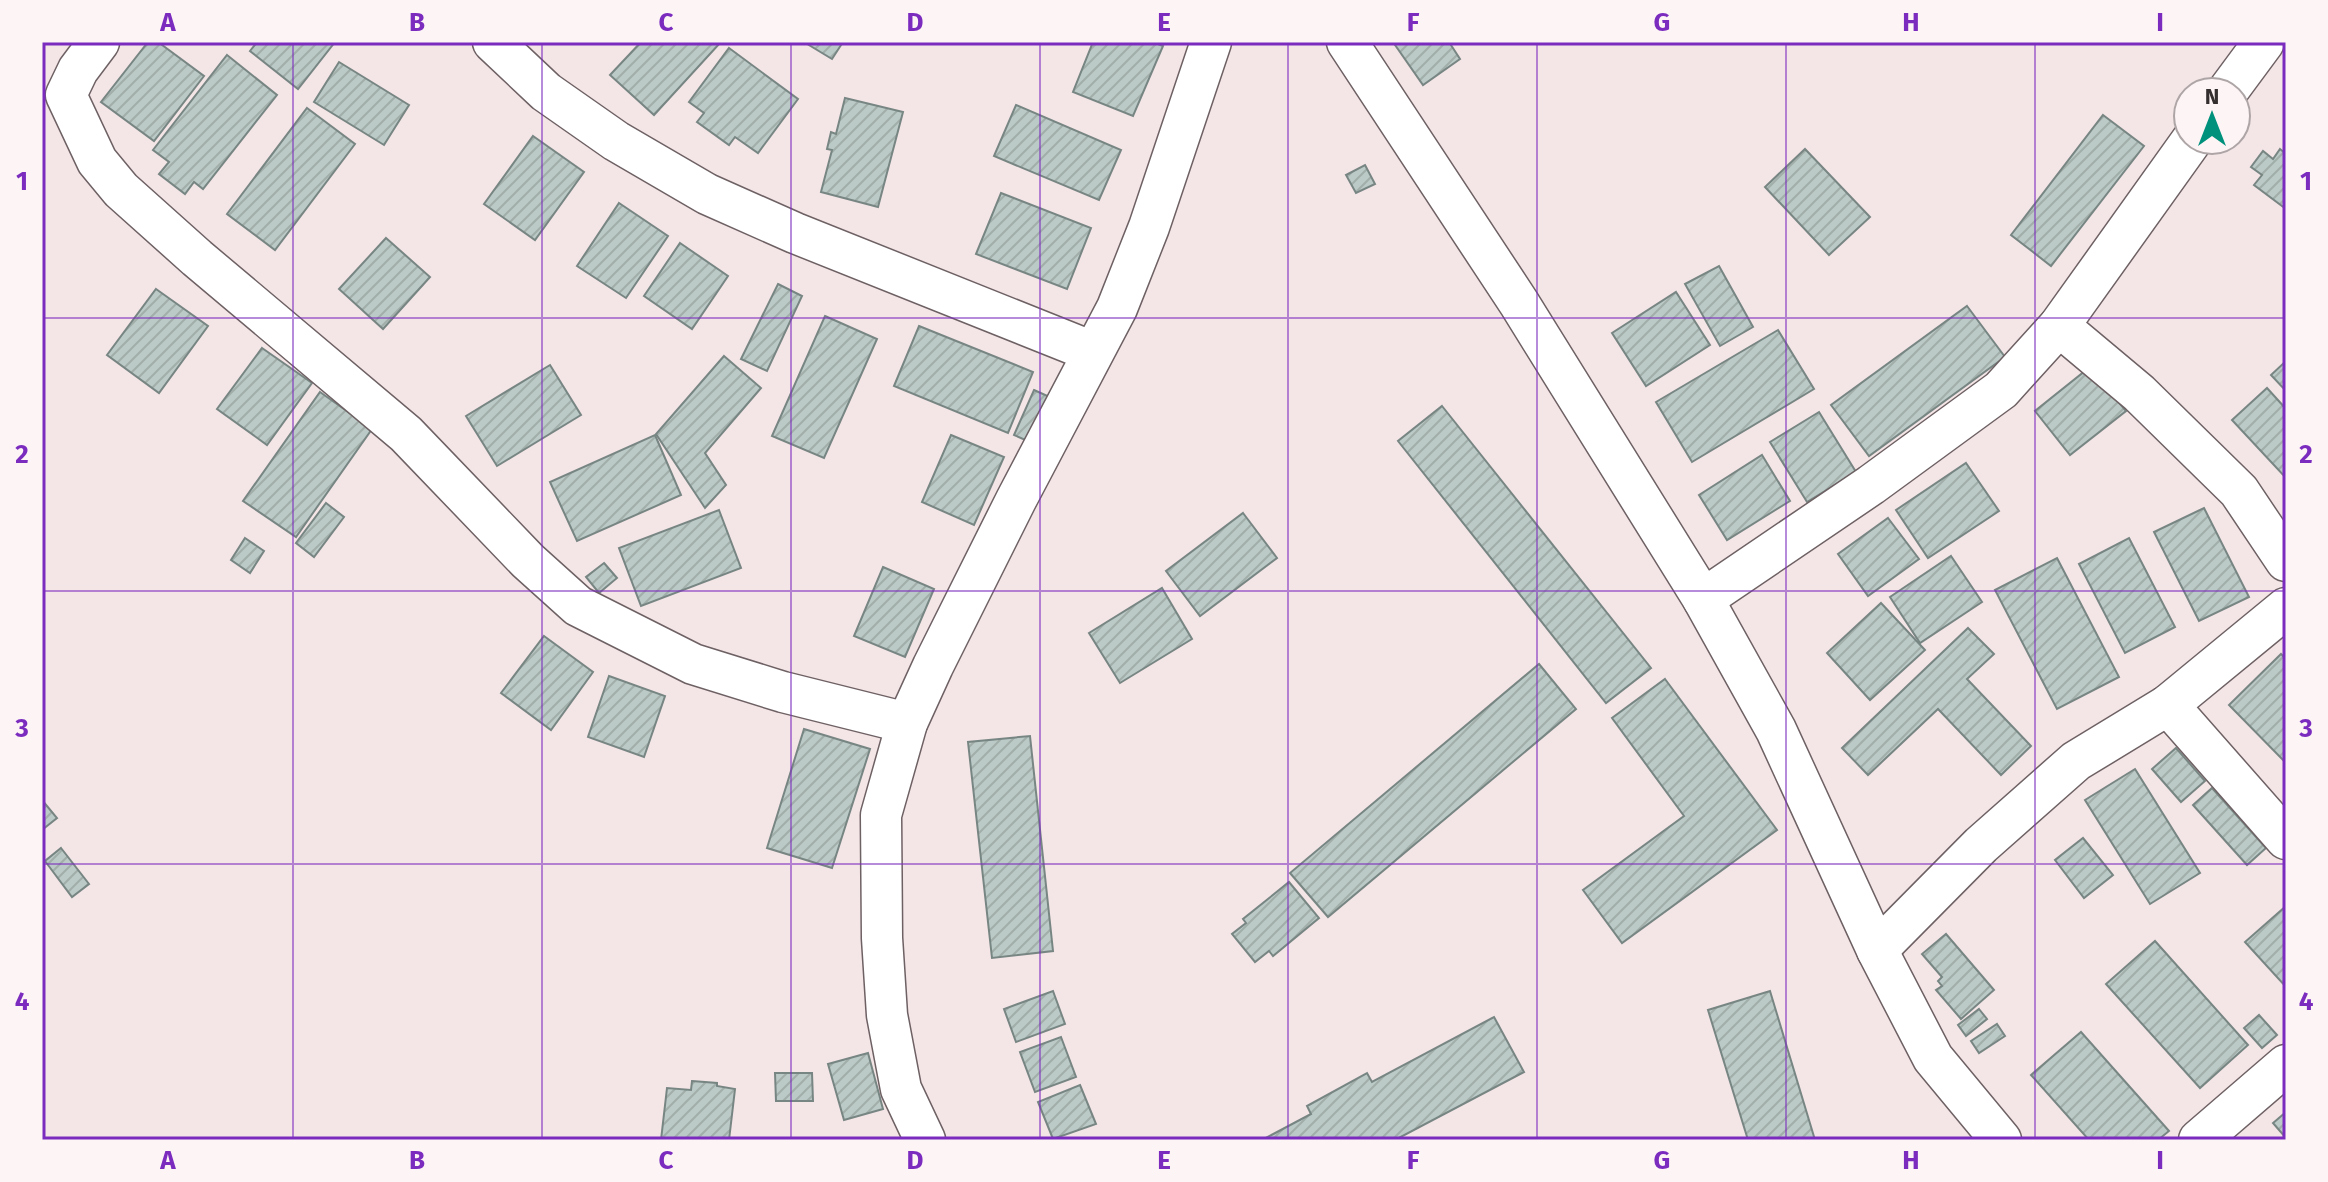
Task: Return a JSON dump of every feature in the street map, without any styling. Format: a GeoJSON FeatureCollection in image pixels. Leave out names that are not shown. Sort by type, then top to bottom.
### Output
{"type":"FeatureCollection","features":[{"type":"Feature","properties":{"kind":"street"},"geometry":{"type":"LineString","coordinates":[[99,42],[78,70],[66,95],[97,161],[121,190],[406,434],[528,561],[578,606],[693,664],[783,692],[907,723]]}},
{"type":"Feature","properties":{"kind":"street"},"geometry":{"type":"LineString","coordinates":[[493,42],[546,92],[604,133],[707,194],[795,233],[1093,352]]}},
{"type":"Feature","properties":{"kind":"street"},"geometry":{"type":"LineString","coordinates":[[925,1140],[901,1089],[887,1015],[882,938],[881,815],[907,723],[939,652],[1117,308],[1149,227],[1211,42]]}},
{"type":"Feature","properties":{"kind":"street"},"geometry":{"type":"LineString","coordinates":[[1347,42],[1519,303],[1703,599],[1776,730],[1877,950],[1933,1058],[2001,1140]]}},
{"type":"Feature","properties":{"kind":"street"},"geometry":{"type":"LineString","coordinates":[[2239,76],[2264,42]]}},
{"type":"Feature","properties":{"kind":"street"},"geometry":{"type":"LineString","coordinates":[[1703,599],[1871,485],[2001,390],[2059,326],[2181,156]]}},
{"type":"Feature","properties":{"kind":"street"},"geometry":{"type":"LineString","coordinates":[[2059,326],[2139,393],[2239,491],[2286,561]]}},
{"type":"Feature","properties":{"kind":"street"},"geometry":{"type":"LineString","coordinates":[[1877,950],[1981,845],[2076,761],[2168,705],[2286,608]]}},
{"type":"Feature","properties":{"kind":"street"},"geometry":{"type":"LineString","coordinates":[[2168,705],[2286,839]]}},
{"type":"Feature","properties":{"kind":"street"},"geometry":{"type":"LineString","coordinates":[[2199,1140],[2286,1065]]}},
{"type":"Feature","properties":{"kind":"building"},"geometry":{"type":"Polygon","coordinates":[[[148,42],[158,42],[204,76],[154,141],[101,102],[148,42]]]}},
{"type":"Feature","properties":{"kind":"building"},"geometry":{"type":"Polygon","coordinates":[[[257,42],[335,42],[298,89],[250,51],[257,42]]]}},
{"type":"Feature","properties":{"kind":"building"},"geometry":{"type":"Polygon","coordinates":[[[641,42],[720,43],[654,115],[610,75],[641,42]]]}},
{"type":"Feature","properties":{"kind":"building"},"geometry":{"type":"Polygon","coordinates":[[[804,42],[843,42],[832,59],[804,42]]]}},
{"type":"Feature","properties":{"kind":"building"},"geometry":{"type":"Polygon","coordinates":[[[1093,42],[1153,42],[1163,46],[1133,116],[1073,92],[1093,42]]]}},
{"type":"Feature","properties":{"kind":"building"},"geometry":{"type":"Polygon","coordinates":[[[1393,42],[1449,42],[1460,59],[1423,85],[1393,42]]]}},
{"type":"Feature","properties":{"kind":"building"},"geometry":{"type":"Polygon","coordinates":[[[729,48],[798,99],[758,153],[735,137],[729,145],[697,122],[704,113],[689,102],[729,48]]]}},
{"type":"Feature","properties":{"kind":"building"},"geometry":{"type":"Polygon","coordinates":[[[227,55],[277,95],[203,189],[194,182],[185,194],[159,174],[169,162],[153,150],[227,55]]]}},
{"type":"Feature","properties":{"kind":"building"},"geometry":{"type":"Polygon","coordinates":[[[339,62],[409,105],[384,145],[314,102],[339,62]]]}},
{"type":"Feature","properties":{"kind":"building"},"geometry":{"type":"Polygon","coordinates":[[[845,98],[903,112],[878,207],[821,192],[832,150],[827,149],[831,132],[836,134],[845,98]]]}},
{"type":"Feature","properties":{"kind":"building"},"geometry":{"type":"Polygon","coordinates":[[[1016,105],[1121,150],[1099,200],[994,156],[1016,105]]]}},
{"type":"Feature","properties":{"kind":"building"},"geometry":{"type":"Polygon","coordinates":[[[307,108],[355,144],[275,250],[227,214],[307,108]]]}},
{"type":"Feature","properties":{"kind":"building"},"geometry":{"type":"Polygon","coordinates":[[[2103,115],[2144,146],[2051,266],[2011,235],[2103,115]]]}},
{"type":"Feature","properties":{"kind":"building"},"geometry":{"type":"Polygon","coordinates":[[[533,136],[584,172],[535,240],[484,204],[533,136]]]}},
{"type":"Feature","properties":{"kind":"building"},"geometry":{"type":"Polygon","coordinates":[[[1805,149],[1870,217],[1829,255],[1765,187],[1805,149]]]}},
{"type":"Feature","properties":{"kind":"building"},"geometry":{"type":"Polygon","coordinates":[[[2280,149],[2286,154],[2286,209],[2254,185],[2262,175],[2251,167],[2263,151],[2273,159],[2280,149]]]}},
{"type":"Feature","properties":{"kind":"building"},"geometry":{"type":"Polygon","coordinates":[[[1365,165],[1375,184],[1356,193],[1346,175],[1365,165]]]}},
{"type":"Feature","properties":{"kind":"building"},"geometry":{"type":"Polygon","coordinates":[[[1001,193],[1091,228],[1067,289],[976,254],[1001,193]]]}},
{"type":"Feature","properties":{"kind":"building"},"geometry":{"type":"Polygon","coordinates":[[[619,203],[668,236],[626,298],[577,266],[619,203]]]}},
{"type":"Feature","properties":{"kind":"building"},"geometry":{"type":"Polygon","coordinates":[[[386,238],[430,277],[383,329],[339,289],[386,238]]]}},
{"type":"Feature","properties":{"kind":"building"},"geometry":{"type":"Polygon","coordinates":[[[680,243],[728,276],[692,329],[644,296],[680,243]]]}},
{"type":"Feature","properties":{"kind":"building"},"geometry":{"type":"Polygon","coordinates":[[[1719,266],[1753,327],[1720,346],[1685,284],[1719,266]]]}},
{"type":"Feature","properties":{"kind":"building"},"geometry":{"type":"Polygon","coordinates":[[[778,284],[802,296],[767,371],[741,359],[778,284]]]}},
{"type":"Feature","properties":{"kind":"building"},"geometry":{"type":"Polygon","coordinates":[[[156,289],[208,326],[159,393],[107,355],[156,289]]]}},
{"type":"Feature","properties":{"kind":"building"},"geometry":{"type":"Polygon","coordinates":[[[1676,292],[1710,345],[1646,386],[1612,333],[1676,292]]]}},
{"type":"Feature","properties":{"kind":"building"},"geometry":{"type":"Polygon","coordinates":[[[1967,306],[2005,357],[1869,456],[1831,405],[1967,306]]]}},
{"type":"Feature","properties":{"kind":"building"},"geometry":{"type":"Polygon","coordinates":[[[825,316],[877,339],[824,458],[772,436],[825,316]]]}},
{"type":"Feature","properties":{"kind":"building"},"geometry":{"type":"Polygon","coordinates":[[[919,326],[1033,372],[1008,433],[894,386],[919,326]]]}},
{"type":"Feature","properties":{"kind":"building"},"geometry":{"type":"Polygon","coordinates":[[[1778,330],[1814,389],[1692,462],[1656,402],[1778,330]]]}},
{"type":"Feature","properties":{"kind":"building"},"geometry":{"type":"Polygon","coordinates":[[[262,348],[312,383],[267,445],[217,409],[262,348]]]}},
{"type":"Feature","properties":{"kind":"building"},"geometry":{"type":"Polygon","coordinates":[[[724,356],[761,388],[705,453],[726,485],[705,508],[656,434],[724,356]]]}},
{"type":"Feature","properties":{"kind":"building"},"geometry":{"type":"Polygon","coordinates":[[[2286,361],[2286,391],[2271,375],[2286,361]]]}},
{"type":"Feature","properties":{"kind":"building"},"geometry":{"type":"Polygon","coordinates":[[[550,365],[581,415],[497,466],[466,416],[550,365]]]}},
{"type":"Feature","properties":{"kind":"building"},"geometry":{"type":"Polygon","coordinates":[[[2090,367],[2126,411],[2070,455],[2035,411],[2090,367]]]}},
{"type":"Feature","properties":{"kind":"building"},"geometry":{"type":"Polygon","coordinates":[[[2267,388],[2286,409],[2286,478],[2232,420],[2267,388]]]}},
{"type":"Feature","properties":{"kind":"building"},"geometry":{"type":"Polygon","coordinates":[[[1034,390],[1052,398],[1032,443],[1014,435],[1034,390]]]}},
{"type":"Feature","properties":{"kind":"building"},"geometry":{"type":"Polygon","coordinates":[[[320,392],[372,429],[296,537],[243,501],[320,392]]]}},
{"type":"Feature","properties":{"kind":"building"},"geometry":{"type":"Polygon","coordinates":[[[1442,406],[1651,668],[1606,703],[1398,441],[1442,406]]]}},
{"type":"Feature","properties":{"kind":"building"},"geometry":{"type":"Polygon","coordinates":[[[1819,412],[1856,472],[1807,502],[1770,442],[1819,412]]]}},
{"type":"Feature","properties":{"kind":"building"},"geometry":{"type":"Polygon","coordinates":[[[655,435],[681,495],[577,541],[550,482],[655,435]]]}},
{"type":"Feature","properties":{"kind":"building"},"geometry":{"type":"Polygon","coordinates":[[[951,435],[1004,457],[974,525],[922,502],[951,435]]]}},
{"type":"Feature","properties":{"kind":"building"},"geometry":{"type":"Polygon","coordinates":[[[1762,455],[1790,501],[1727,540],[1699,495],[1762,455]]]}},
{"type":"Feature","properties":{"kind":"building"},"geometry":{"type":"Polygon","coordinates":[[[1966,463],[1999,511],[1928,558],[1896,510],[1966,463]]]}},
{"type":"Feature","properties":{"kind":"building"},"geometry":{"type":"Polygon","coordinates":[[[326,503],[344,517],[314,557],[296,543],[326,503]]]}},
{"type":"Feature","properties":{"kind":"building"},"geometry":{"type":"Polygon","coordinates":[[[2204,508],[2249,597],[2199,621],[2154,532],[2204,508]]]}},
{"type":"Feature","properties":{"kind":"building"},"geometry":{"type":"Polygon","coordinates":[[[719,510],[741,568],[641,606],[619,548],[719,510]]]}},
{"type":"Feature","properties":{"kind":"building"},"geometry":{"type":"Polygon","coordinates":[[[1243,513],[1277,558],[1200,616],[1166,571],[1243,513]]]}},
{"type":"Feature","properties":{"kind":"building"},"geometry":{"type":"Polygon","coordinates":[[[1888,518],[1919,559],[1868,596],[1838,554],[1888,518]]]}},
{"type":"Feature","properties":{"kind":"building"},"geometry":{"type":"Polygon","coordinates":[[[245,538],[264,551],[250,573],[231,560],[245,538]]]}},
{"type":"Feature","properties":{"kind":"building"},"geometry":{"type":"Polygon","coordinates":[[[2129,538],[2175,627],[2125,653],[2079,564],[2129,538]]]}},
{"type":"Feature","properties":{"kind":"building"},"geometry":{"type":"Polygon","coordinates":[[[1951,556],[1982,602],[1920,643],[1890,597],[1951,556]]]}},
{"type":"Feature","properties":{"kind":"building"},"geometry":{"type":"Polygon","coordinates":[[[2057,558],[2119,677],[2057,709],[1995,590],[2057,558]]]}},
{"type":"Feature","properties":{"kind":"building"},"geometry":{"type":"Polygon","coordinates":[[[604,563],[617,578],[599,593],[586,577],[604,563]]]}},
{"type":"Feature","properties":{"kind":"building"},"geometry":{"type":"Polygon","coordinates":[[[883,567],[934,589],[905,657],[854,636],[883,567]]]}},
{"type":"Feature","properties":{"kind":"building"},"geometry":{"type":"Polygon","coordinates":[[[1162,588],[1192,639],[1120,683],[1089,633],[1162,588]]]}},
{"type":"Feature","properties":{"kind":"building"},"geometry":{"type":"Polygon","coordinates":[[[1881,603],[1925,650],[1870,700],[1827,653],[1881,603]]]}},
{"type":"Feature","properties":{"kind":"building"},"geometry":{"type":"Polygon","coordinates":[[[1968,628],[1994,654],[1967,679],[2031,746],[2001,775],[1938,709],[1868,775],[1842,748],[1968,628]]]}},
{"type":"Feature","properties":{"kind":"building"},"geometry":{"type":"Polygon","coordinates":[[[544,636],[593,672],[551,730],[501,693],[544,636]]]}},
{"type":"Feature","properties":{"kind":"building"},"geometry":{"type":"Polygon","coordinates":[[[2281,654],[2286,659],[2286,763],[2229,705],[2281,654]]]}},
{"type":"Feature","properties":{"kind":"building"},"geometry":{"type":"Polygon","coordinates":[[[1539,664],[1576,709],[1328,917],[1290,873],[1539,664]]]}},
{"type":"Feature","properties":{"kind":"building"},"geometry":{"type":"Polygon","coordinates":[[[609,676],[665,696],[644,757],[588,737],[609,676]]]}},
{"type":"Feature","properties":{"kind":"building"},"geometry":{"type":"Polygon","coordinates":[[[1665,679],[1777,830],[1622,943],[1583,890],[1684,816],[1612,718],[1665,679]]]}},
{"type":"Feature","properties":{"kind":"building"},"geometry":{"type":"Polygon","coordinates":[[[804,729],[870,749],[832,868],[767,848],[804,729]]]}},
{"type":"Feature","properties":{"kind":"building"},"geometry":{"type":"Polygon","coordinates":[[[1030,736],[1053,951],[992,958],[968,742],[1030,736]]]}},
{"type":"Feature","properties":{"kind":"building"},"geometry":{"type":"Polygon","coordinates":[[[2176,748],[2205,781],[2181,802],[2152,769],[2176,748]]]}},
{"type":"Feature","properties":{"kind":"building"},"geometry":{"type":"Polygon","coordinates":[[[2135,769],[2200,873],[2150,904],[2085,800],[2135,769]]]}},
{"type":"Feature","properties":{"kind":"building"},"geometry":{"type":"Polygon","coordinates":[[[2212,788],[2266,848],[2247,865],[2193,805],[2212,788]]]}},
{"type":"Feature","properties":{"kind":"building"},"geometry":{"type":"Polygon","coordinates":[[[42,800],[57,818],[42,830],[42,800]]]}},
{"type":"Feature","properties":{"kind":"building"},"geometry":{"type":"Polygon","coordinates":[[[2083,838],[2113,875],[2084,898],[2055,860],[2083,838]]]}},
{"type":"Feature","properties":{"kind":"building"},"geometry":{"type":"Polygon","coordinates":[[[61,848],[89,884],[72,897],[45,861],[61,848]]]}},
{"type":"Feature","properties":{"kind":"building"},"geometry":{"type":"Polygon","coordinates":[[[1289,882],[1319,918],[1273,956],[1269,951],[1255,962],[1232,934],[1246,923],[1243,919],[1289,882]]]}},
{"type":"Feature","properties":{"kind":"building"},"geometry":{"type":"Polygon","coordinates":[[[2286,906],[2286,987],[2245,942],[2286,906]]]}},
{"type":"Feature","properties":{"kind":"building"},"geometry":{"type":"Polygon","coordinates":[[[1946,934],[1994,990],[1961,1019],[1936,990],[1942,986],[1938,981],[1942,977],[1922,954],[1946,934]]]}},
{"type":"Feature","properties":{"kind":"building"},"geometry":{"type":"Polygon","coordinates":[[[2155,941],[2248,1045],[2200,1088],[2106,984],[2155,941]]]}},
{"type":"Feature","properties":{"kind":"building"},"geometry":{"type":"Polygon","coordinates":[[[1053,991],[1065,1024],[1016,1042],[1004,1009],[1053,991]]]}},
{"type":"Feature","properties":{"kind":"building"},"geometry":{"type":"Polygon","coordinates":[[[1770,991],[1815,1140],[1748,1140],[1708,1010],[1770,991]]]}},
{"type":"Feature","properties":{"kind":"building"},"geometry":{"type":"Polygon","coordinates":[[[1979,1009],[1987,1019],[1966,1036],[1958,1025],[1979,1009]]]}},
{"type":"Feature","properties":{"kind":"building"},"geometry":{"type":"Polygon","coordinates":[[[2259,1015],[2277,1035],[2262,1048],[2244,1028],[2259,1015]]]}},
{"type":"Feature","properties":{"kind":"building"},"geometry":{"type":"Polygon","coordinates":[[[1494,1017],[1524,1072],[1395,1140],[1262,1140],[1311,1114],[1307,1106],[1367,1073],[1372,1082],[1494,1017]]]}},
{"type":"Feature","properties":{"kind":"building"},"geometry":{"type":"Polygon","coordinates":[[[1997,1024],[2005,1036],[1979,1053],[1971,1041],[1997,1024]]]}},
{"type":"Feature","properties":{"kind":"building"},"geometry":{"type":"Polygon","coordinates":[[[2081,1032],[2169,1131],[2158,1140],[2089,1140],[2031,1075],[2081,1032]]]}},
{"type":"Feature","properties":{"kind":"building"},"geometry":{"type":"Polygon","coordinates":[[[1061,1037],[1076,1077],[1035,1092],[1020,1052],[1061,1037]]]}},
{"type":"Feature","properties":{"kind":"building"},"geometry":{"type":"Polygon","coordinates":[[[868,1053],[883,1109],[844,1120],[828,1064],[868,1053]]]}},
{"type":"Feature","properties":{"kind":"building"},"geometry":{"type":"Polygon","coordinates":[[[775,1073],[812,1073],[813,1101],[776,1101],[775,1073]]]}},
{"type":"Feature","properties":{"kind":"building"},"geometry":{"type":"Polygon","coordinates":[[[692,1081],[717,1083],[717,1086],[735,1089],[729,1140],[661,1140],[667,1088],[691,1090],[692,1081]]]}},
{"type":"Feature","properties":{"kind":"building"},"geometry":{"type":"Polygon","coordinates":[[[1080,1085],[1096,1124],[1053,1139],[1038,1102],[1080,1085]]]}},
{"type":"Feature","properties":{"kind":"building"},"geometry":{"type":"Polygon","coordinates":[[[2286,1112],[2286,1138],[2273,1123],[2286,1112]]]}}]}
